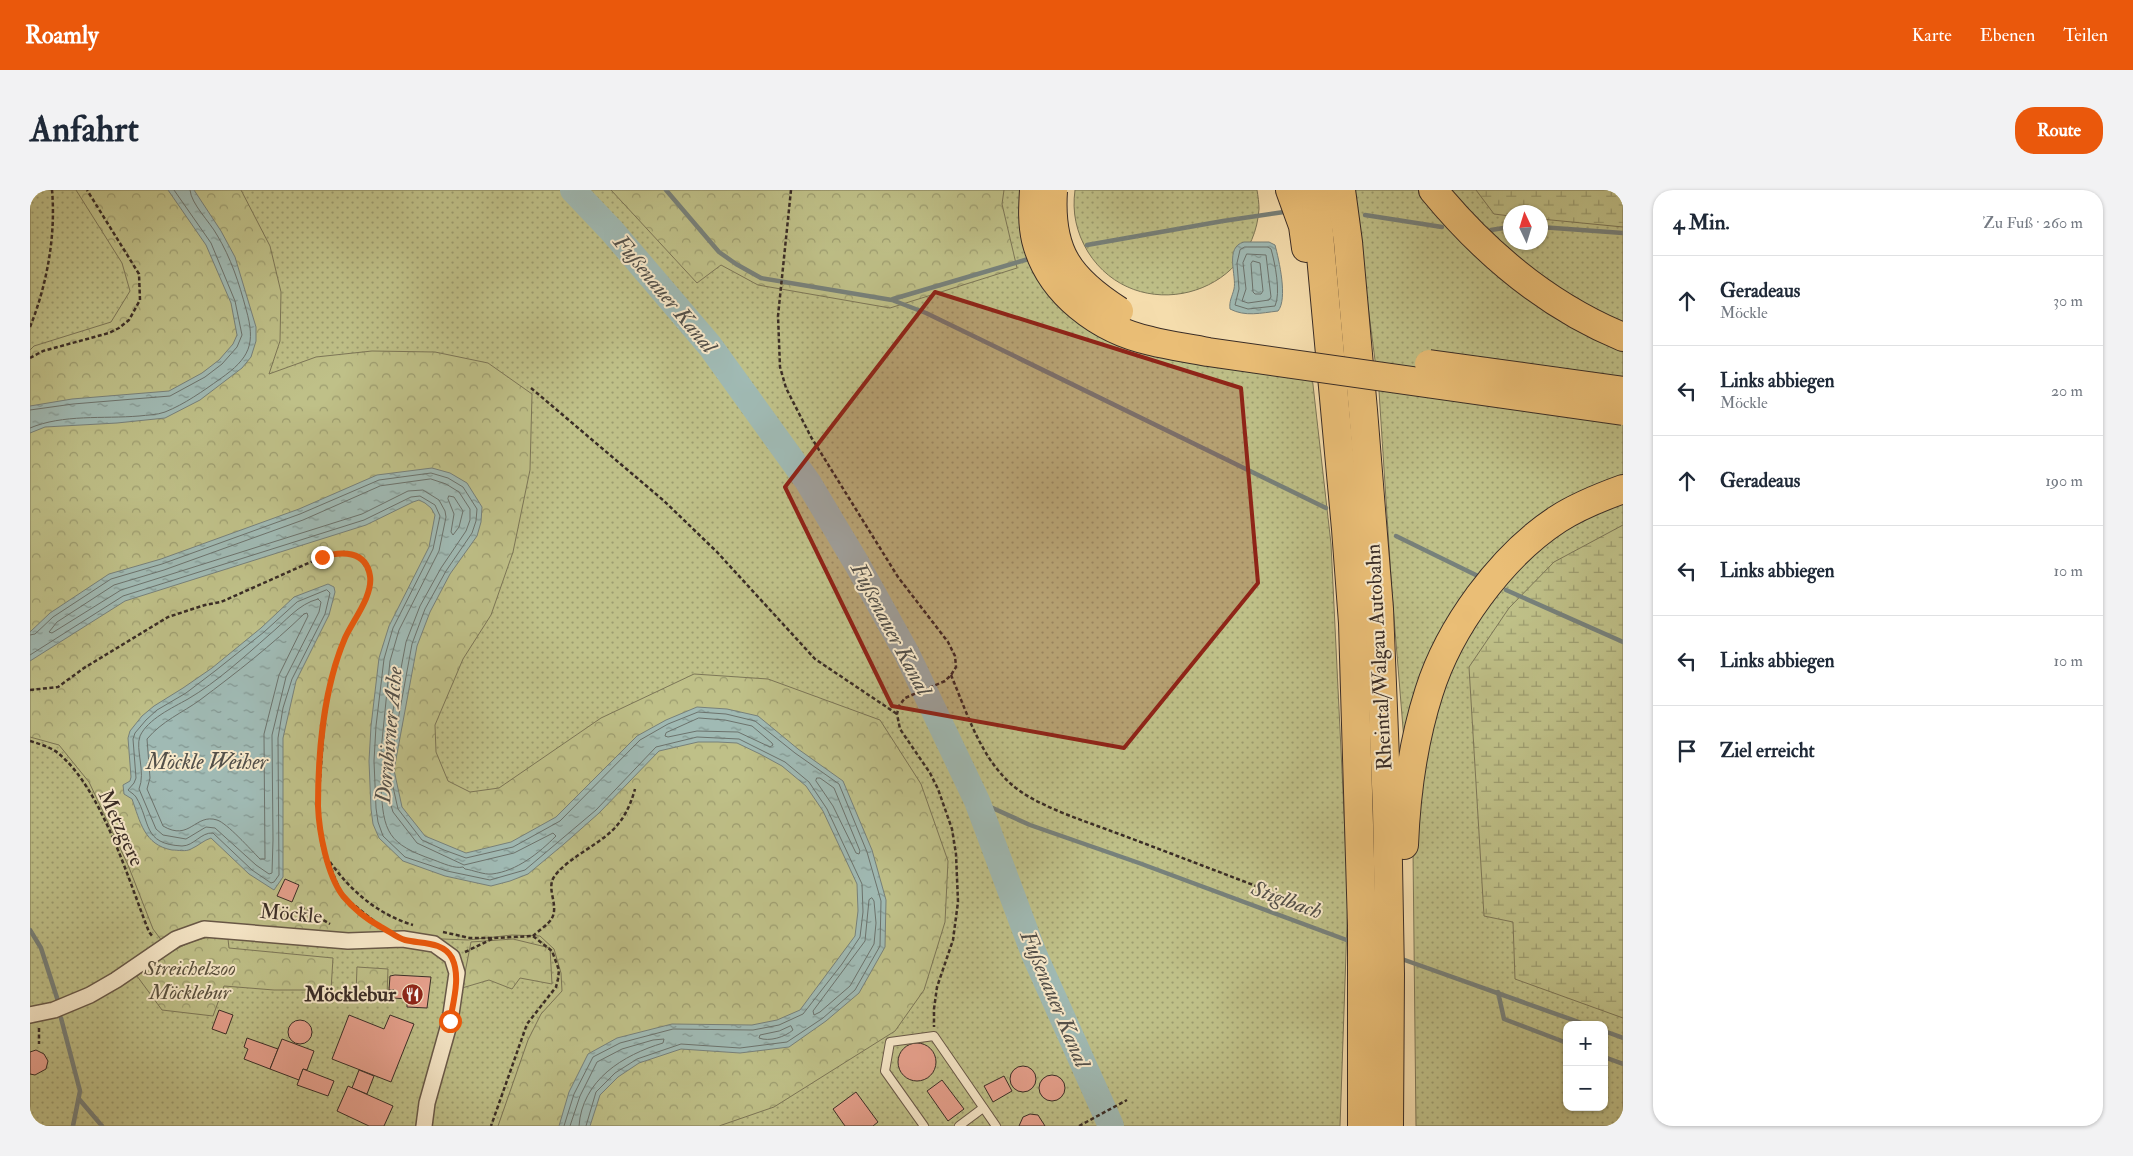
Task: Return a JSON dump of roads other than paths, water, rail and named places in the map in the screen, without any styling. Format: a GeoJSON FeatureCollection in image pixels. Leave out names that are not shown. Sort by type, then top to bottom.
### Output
{"type":"FeatureCollection","features":[{"type":"Feature","properties":{"kind":"highway"},"geometry":{"type":"LineString","coordinates":[[1034,190],[1033,215],[1036,240],[1048,271],[1073,302],[1108,326],[1149,341],[1208,352],[1623,411]]}},
{"type":"Feature","properties":{"kind":"highway"},"geometry":{"type":"LineString","coordinates":[[1053,190],[1051,215],[1058,247],[1071,270],[1093,294],[1120,312],[1157,326],[1205,335],[1623,391]]}},
{"type":"Feature","properties":{"kind":"highway"},"geometry":{"type":"LineString","coordinates":[[1290,190],[1303,226],[1318,334],[1336,412]]}},
{"type":"Feature","properties":{"kind":"highway","name":"Rheintal/Walgau Autobahn"},"geometry":{"type":"LineString","coordinates":[[1315,190],[1336,412],[1353,623],[1362,926],[1362,1126]]}},
{"type":"Feature","properties":{"kind":"highway","name":"Rheintal/Walgau Autobahn"},"geometry":{"type":"LineString","coordinates":[[1341,190],[1348,242],[1361,380],[1378,609],[1390,927],[1389,1126]]}},
{"type":"Feature","properties":{"kind":"highway"},"geometry":{"type":"LineString","coordinates":[[1433,190],[1447,207],[1518,276],[1564,307],[1623,337]]}},
{"type":"Feature","properties":{"kind":"highway"},"geometry":{"type":"LineString","coordinates":[[1390,927],[1402,892],[1404,828],[1410,774],[1418,733],[1429,691],[1447,647],[1495,576],[1524,546],[1558,519],[1602,497],[1623,489]]}},
{"type":"Feature","properties":{"kind":"street","name":"Möckle"},"geometry":{"type":"LineString","coordinates":[[30,1015],[54,1010],[90,994],[116,980],[162,948],[189,933],[204,929],[348,941],[403,940],[434,944],[452,957],[457,974],[453,1004],[427,1103],[424,1126]]}},
{"type":"Feature","properties":{"kind":"lane"},"geometry":{"type":"LineString","coordinates":[[924,1126],[885,1071],[890,1042],[934,1036],[996,1126]]}},
{"type":"Feature","properties":{"kind":"lane"},"geometry":{"type":"LineString","coordinates":[[959,1126],[983,1108]]}},
{"type":"Feature","properties":{"kind":"water"},"geometry":{"type":"Polygon","coordinates":[[[168,190],[194,190],[221,231],[235,257],[256,327],[256,341],[251,357],[242,368],[200,400],[165,418],[45,427],[30,433],[30,406],[72,399],[169,391],[202,373],[219,360],[233,344],[237,335],[231,303],[206,245],[168,190]]]}},
{"type":"Feature","properties":{"kind":"water"},"geometry":{"type":"Polygon","coordinates":[[[1244,242],[1269,242],[1275,245],[1282,289],[1281,305],[1278,311],[1247,314],[1230,309],[1230,301],[1234,289],[1234,250],[1244,242]]]}},
{"type":"Feature","properties":{"kind":"water","name":"Dornbirner Ache"},"geometry":{"type":"Polygon","coordinates":[[[432,468],[450,473],[467,483],[482,507],[481,522],[477,536],[450,574],[430,612],[417,646],[394,770],[402,807],[425,836],[466,853],[511,842],[556,817],[637,736],[666,720],[697,707],[727,709],[758,716],[798,749],[843,781],[872,850],[886,900],[885,947],[859,993],[826,1021],[789,1047],[740,1053],[681,1049],[639,1063],[618,1077],[600,1095],[590,1126],[559,1126],[569,1092],[588,1054],[617,1038],[672,1024],[752,1025],[777,1020],[800,1010],[855,936],[858,911],[857,884],[823,811],[806,786],[782,766],[760,754],[737,743],[718,742],[698,742],[659,751],[599,813],[564,844],[528,874],[510,881],[491,886],[445,876],[403,861],[379,838],[373,824],[369,761],[371,726],[379,658],[389,626],[429,547],[435,515],[425,503],[419,500],[366,525],[125,601],[30,661],[30,632],[50,613],[109,574],[161,559],[299,509],[377,475],[432,468]]]}},
{"type":"Feature","properties":{"kind":"water","name":"Möckle Weiher"},"geometry":{"type":"Polygon","coordinates":[[[328,584],[334,587],[335,592],[329,615],[296,681],[283,738],[283,877],[274,890],[249,874],[211,838],[187,850],[172,850],[155,843],[145,831],[132,799],[124,794],[123,785],[130,781],[131,777],[128,738],[130,731],[142,716],[154,706],[212,668],[261,628],[294,597],[328,584]]]}},
{"type":"Feature","properties":{"kind":"waterway","name":"Fußenauer Kanal"},"geometry":{"type":"LineString","coordinates":[[573,190],[612,231],[710,346],[808,482],[857,564],[907,654],[977,801],[1034,954],[1111,1126]]}},
{"type":"Feature","properties":{"kind":"waterway"},"geometry":{"type":"LineString","coordinates":[[666,190],[719,252],[761,278],[892,300],[926,313],[1326,508]]}},
{"type":"Feature","properties":{"kind":"waterway"},"geometry":{"type":"LineString","coordinates":[[1087,245],[1284,212]]}},
{"type":"Feature","properties":{"kind":"waterway"},"geometry":{"type":"LineString","coordinates":[[1365,215],[1442,227]]}},
{"type":"Feature","properties":{"kind":"waterway"},"geometry":{"type":"LineString","coordinates":[[1491,230],[1503,228]]}},
{"type":"Feature","properties":{"kind":"waterway"},"geometry":{"type":"LineString","coordinates":[[1548,228],[1623,233]]}},
{"type":"Feature","properties":{"kind":"waterway"},"geometry":{"type":"LineString","coordinates":[[893,299],[1032,258]]}},
{"type":"Feature","properties":{"kind":"waterway"},"geometry":{"type":"LineString","coordinates":[[1396,536],[1482,578]]}},
{"type":"Feature","properties":{"kind":"waterway"},"geometry":{"type":"LineString","coordinates":[[1506,590],[1623,642]]}},
{"type":"Feature","properties":{"kind":"waterway","name":"Stiglbach"},"geometry":{"type":"LineString","coordinates":[[977,801],[1030,825],[1139,863],[1352,942]]}},
{"type":"Feature","properties":{"kind":"waterway"},"geometry":{"type":"LineString","coordinates":[[30,930],[41,948],[58,1001]]}},
{"type":"Feature","properties":{"kind":"waterway","name":"Stiglbach"},"geometry":{"type":"LineString","coordinates":[[1399,958],[1576,1021]]}},
{"type":"Feature","properties":{"kind":"waterway"},"geometry":{"type":"LineString","coordinates":[[1498,992],[1504,1019],[1563,1041]]}},
{"type":"Feature","properties":{"kind":"waterway"},"geometry":{"type":"LineString","coordinates":[[61,1018],[80,1091],[73,1126]]}},
{"type":"Feature","properties":{"kind":"waterway","name":"Stiglbach"},"geometry":{"type":"LineString","coordinates":[[1608,1032],[1623,1038]]}},
{"type":"Feature","properties":{"kind":"waterway"},"geometry":{"type":"LineString","coordinates":[[1608,1058],[1623,1064]]}},
{"type":"Feature","properties":{"kind":"waterway"},"geometry":{"type":"LineString","coordinates":[[79,1099],[102,1126]]}},
{"type":"Feature","properties":{"kind":"place","name":"Möcklebur"},"geometry":{"type":"Point","coordinates":[412,994]}},
{"type":"Feature","properties":{"kind":"park label","name":"Streichelzoo Möcklebur"},"geometry":{"type":"Point","coordinates":[190,980]}}]}
